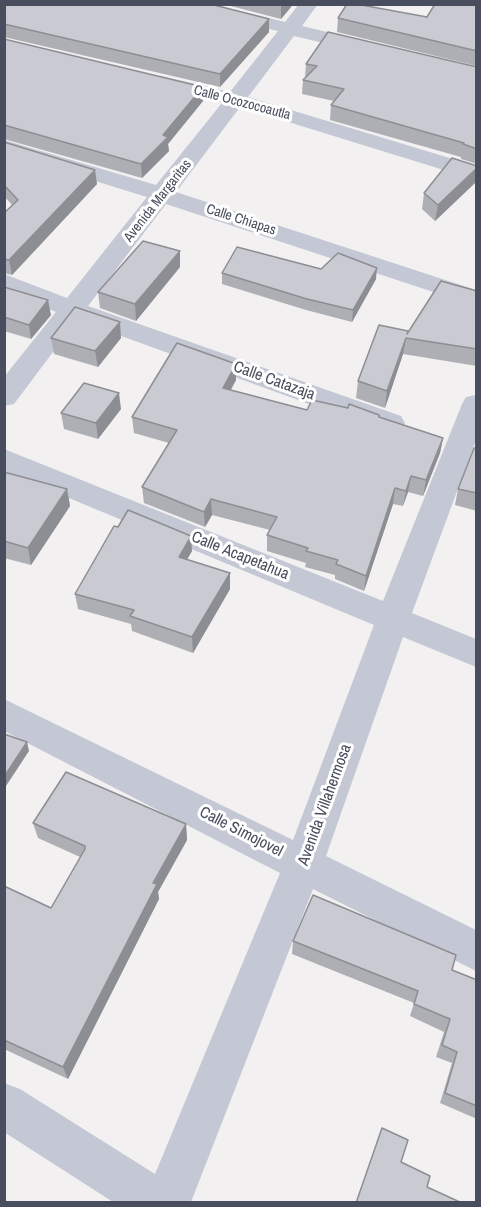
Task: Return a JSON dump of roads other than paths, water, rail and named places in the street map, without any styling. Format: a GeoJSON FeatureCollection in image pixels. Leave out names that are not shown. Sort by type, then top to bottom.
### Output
{"type":"FeatureCollection","features":[{"type":"Feature","properties":{"kind":"street"},"geometry":{"type":"LineString","coordinates":[[187,4],[384,52]]}},
{"type":"Feature","properties":{"kind":"street","name":"Avenida Margaritas"},"geometry":{"type":"LineString","coordinates":[[4,397],[237,100],[309,4]]}},
{"type":"Feature","properties":{"kind":"street","name":"Calle Ocozocoautla"},"geometry":{"type":"LineString","coordinates":[[144,78],[237,100],[477,173]]}},
{"type":"Feature","properties":{"kind":"street","name":"Calle Chiapas"},"geometry":{"type":"LineString","coordinates":[[4,146],[163,195],[477,298]]}},
{"type":"Feature","properties":{"kind":"street","name":"Calle Catazaja"},"geometry":{"type":"LineString","coordinates":[[4,281],[74,310],[448,443]]}},
{"type":"Feature","properties":{"kind":"street","name":"Avenida Villahermosa"},"geometry":{"type":"LineString","coordinates":[[166,1203],[304,863],[393,619],[448,443],[477,404]]}},
{"type":"Feature","properties":{"kind":"street","name":"Calle Acapetahua"},"geometry":{"type":"LineString","coordinates":[[4,459],[477,653]]}},
{"type":"Feature","properties":{"kind":"street","name":"Calle Simojovel"},"geometry":{"type":"LineString","coordinates":[[4,714],[477,951]]}},
{"type":"Feature","properties":{"kind":"street"},"geometry":{"type":"LineString","coordinates":[[4,1105],[155,1203]]}}]}
